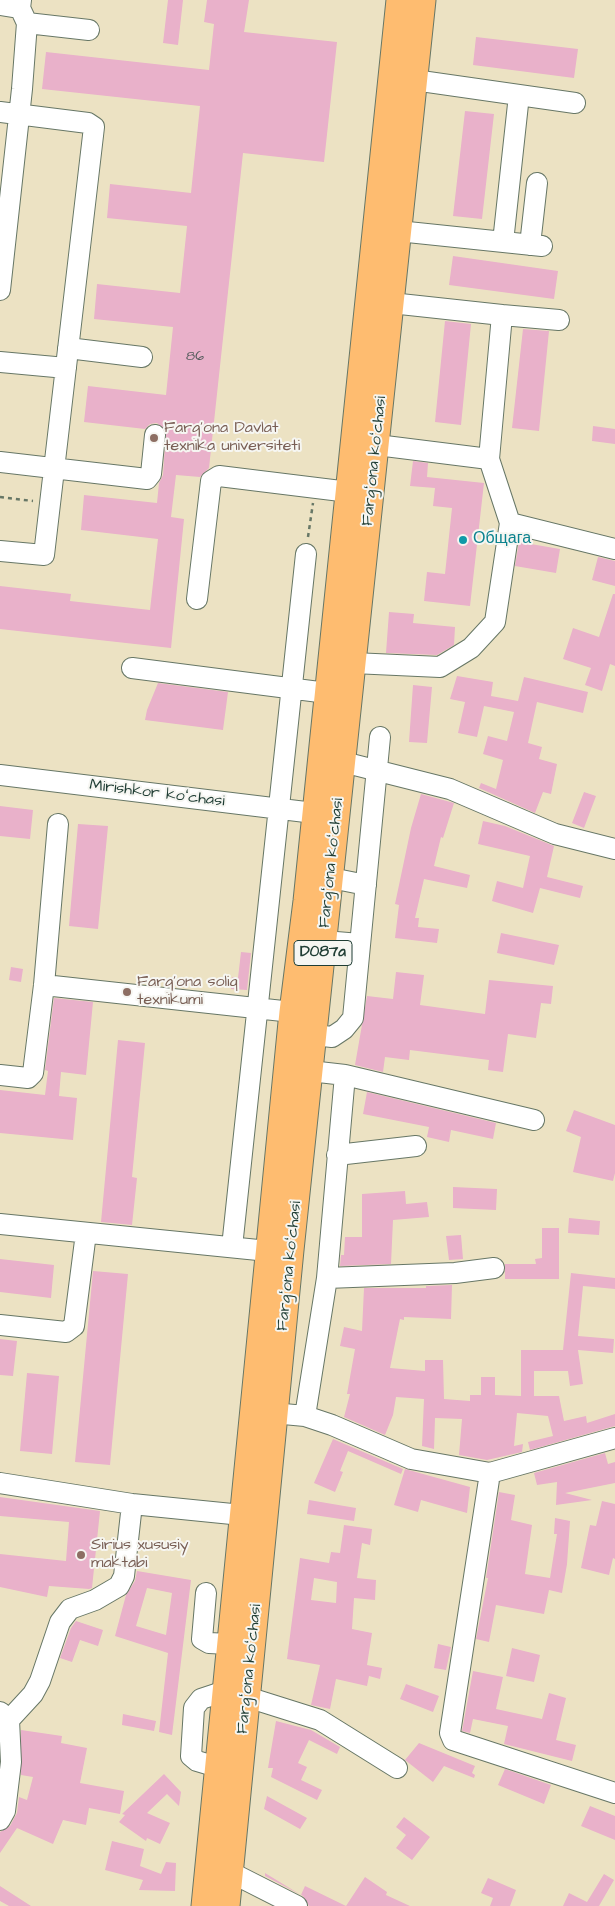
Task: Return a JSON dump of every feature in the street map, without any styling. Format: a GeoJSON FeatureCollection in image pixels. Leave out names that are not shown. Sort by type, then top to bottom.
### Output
{"type":"FeatureCollection","features":[{"type":"Feature","properties":{"kind":"main road","name":"Fargʻona koʻchasi"},"geometry":{"type":"LineString","coordinates":[[227,1906],[230,1872],[236,1694],[264,1412],[310,1071],[324,941],[317,902],[314,813],[399,0]]}},
{"type":"Feature","properties":{"kind":"main road","name":"Fargʻona koʻchasi"},"geometry":{"type":"LineString","coordinates":[[204,1906],[217,1767],[236,1694],[229,1644],[242,1515],[264,1412],[268,1251],[292,1012],[317,902],[331,878],[422,0]]}},
{"type":"Feature","properties":{"kind":"street"},"geometry":{"type":"LineString","coordinates":[[0,5],[89,30]]}},
{"type":"Feature","properties":{"kind":"street"},"geometry":{"type":"LineString","coordinates":[[0,290],[10,113],[23,10]]}},
{"type":"Feature","properties":{"kind":"street"},"geometry":{"type":"LineString","coordinates":[[414,80],[575,103]]}},
{"type":"Feature","properties":{"kind":"street"},"geometry":{"type":"LineString","coordinates":[[503,242],[519,95]]}},
{"type":"Feature","properties":{"kind":"street"},"geometry":{"type":"LineString","coordinates":[[0,550],[44,555],[94,127],[88,123],[10,113]]}},
{"type":"Feature","properties":{"kind":"street"},"geometry":{"type":"LineString","coordinates":[[398,231],[536,245],[537,183]]}},
{"type":"Feature","properties":{"kind":"street"},"geometry":{"type":"LineString","coordinates":[[392,302],[560,320]]}},
{"type":"Feature","properties":{"kind":"street"},"geometry":{"type":"LineString","coordinates":[[353,663],[440,667],[472,648],[494,622],[510,523],[489,460],[502,315]]}},
{"type":"Feature","properties":{"kind":"street"},"geometry":{"type":"LineString","coordinates":[[0,362],[67,358],[142,357]]}},
{"type":"Feature","properties":{"kind":"street"},"geometry":{"type":"LineString","coordinates":[[0,462],[147,479],[151,474],[154,435]]}},
{"type":"Feature","properties":{"kind":"street"},"geometry":{"type":"LineString","coordinates":[[377,445],[489,460]]}},
{"type":"Feature","properties":{"kind":"street"},"geometry":{"type":"LineString","coordinates":[[197,599],[211,481],[219,476],[349,492]]}},
{"type":"Feature","properties":{"kind":"street"},"geometry":{"type":"LineString","coordinates":[[510,523],[615,549]]}},
{"type":"Feature","properties":{"kind":"street"},"geometry":{"type":"LineString","coordinates":[[232,1248],[294,689],[306,554]]}},
{"type":"Feature","properties":{"kind":"street"},"geometry":{"type":"LineString","coordinates":[[132,668],[327,693]]}},
{"type":"Feature","properties":{"kind":"street"},"geometry":{"type":"LineString","coordinates":[[314,1035],[332,1037],[344,1029],[353,1018],[380,737]]}},
{"type":"Feature","properties":{"kind":"street"},"geometry":{"type":"LineString","coordinates":[[343,762],[450,790],[555,834],[615,849]]}},
{"type":"Feature","properties":{"kind":"street","name":"Mirishkor koʻchasi"},"geometry":{"type":"LineString","coordinates":[[0,775],[314,813]]}},
{"type":"Feature","properties":{"kind":"street"},"geometry":{"type":"LineString","coordinates":[[0,1075],[28,1078],[33,1073],[44,985],[58,824]]}},
{"type":"Feature","properties":{"kind":"street"},"geometry":{"type":"LineString","coordinates":[[331,878],[366,885]]}},
{"type":"Feature","properties":{"kind":"street"},"geometry":{"type":"LineString","coordinates":[[324,941],[360,944]]}},
{"type":"Feature","properties":{"kind":"street"},"geometry":{"type":"LineString","coordinates":[[44,985],[292,1012]]}},
{"type":"Feature","properties":{"kind":"street"},"geometry":{"type":"LineString","coordinates":[[310,1071],[344,1076],[534,1120]]}},
{"type":"Feature","properties":{"kind":"street"},"geometry":{"type":"LineString","coordinates":[[305,1416],[327,1278],[344,1076]]}},
{"type":"Feature","properties":{"kind":"street"},"geometry":{"type":"LineString","coordinates":[[337,1156],[416,1146]]}},
{"type":"Feature","properties":{"kind":"street"},"geometry":{"type":"LineString","coordinates":[[0,1224],[268,1251]]}},
{"type":"Feature","properties":{"kind":"street"},"geometry":{"type":"LineString","coordinates":[[0,1325],[66,1332],[74,1326],[86,1233]]}},
{"type":"Feature","properties":{"kind":"street"},"geometry":{"type":"LineString","coordinates":[[327,1278],[454,1273],[494,1268]]}},
{"type":"Feature","properties":{"kind":"street"},"geometry":{"type":"LineString","coordinates":[[264,1412],[305,1416],[411,1459],[490,1473],[615,1438]]}},
{"type":"Feature","properties":{"kind":"street"},"geometry":{"type":"LineString","coordinates":[[490,1473],[450,1733],[453,1740],[615,1793]]}},
{"type":"Feature","properties":{"kind":"street"},"geometry":{"type":"LineString","coordinates":[[0,1483],[132,1504],[242,1515]]}},
{"type":"Feature","properties":{"kind":"street"},"geometry":{"type":"LineString","coordinates":[[0,1820],[4,1811],[11,1762],[5,1716],[33,1694],[40,1681],[60,1622],[70,1608],[95,1600],[118,1586],[124,1576],[132,1504]]}},
{"type":"Feature","properties":{"kind":"street"},"geometry":{"type":"LineString","coordinates":[[206,1593],[202,1639],[209,1643],[229,1644]]}},
{"type":"Feature","properties":{"kind":"street"},"geometry":{"type":"LineString","coordinates":[[236,1694],[320,1720],[397,1768]]}},
{"type":"Feature","properties":{"kind":"street"},"geometry":{"type":"LineString","coordinates":[[230,1872],[297,1906]]}},
{"type":"Feature","properties":{"kind":"path"},"geometry":{"type":"LineString","coordinates":[[306,554],[315,487]]}},
{"type":"Feature","properties":{"kind":"path"},"geometry":{"type":"LineString","coordinates":[[0,497],[50,503]]}},
{"type":"Feature","properties":{"kind":"building"},"geometry":{"type":"Polygon","coordinates":[[[168,0],[183,0],[178,45],[163,43],[168,0]]]}},
{"type":"Feature","properties":{"kind":"building"},"geometry":{"type":"Polygon","coordinates":[[[207,0],[249,0],[244,32],[337,42],[324,162],[243,153],[209,468],[200,477],[176,475],[171,517],[184,519],[171,648],[0,629],[0,586],[71,594],[70,601],[150,610],[158,539],[81,530],[84,495],[157,503],[159,483],[163,475],[166,431],[157,423],[150,424],[145,429],[84,422],[88,386],[166,395],[173,327],[94,319],[97,284],[180,293],[187,226],[107,218],[110,184],[191,193],[200,106],[42,89],[46,52],[209,70],[214,24],[204,22],[207,0]]]}},
{"type":"Feature","properties":{"kind":"building"},"geometry":{"type":"Polygon","coordinates":[[[476,37],[578,49],[574,78],[473,65],[476,37]]]}},
{"type":"Feature","properties":{"kind":"building"},"geometry":{"type":"Polygon","coordinates":[[[465,111],[494,114],[482,219],[453,216],[465,111]]]}},
{"type":"Feature","properties":{"kind":"building"},"geometry":{"type":"Polygon","coordinates":[[[453,256],[558,271],[554,299],[449,285],[453,256]]]}},
{"type":"Feature","properties":{"kind":"building"},"geometry":{"type":"Polygon","coordinates":[[[445,321],[471,324],[461,425],[435,422],[445,321]]]}},
{"type":"Feature","properties":{"kind":"building"},"geometry":{"type":"Polygon","coordinates":[[[523,329],[549,331],[539,431],[512,428],[523,329]]]}},
{"type":"Feature","properties":{"kind":"building"},"geometry":{"type":"Polygon","coordinates":[[[593,426],[615,429],[615,444],[592,441],[593,426]]]}},
{"type":"Feature","properties":{"kind":"building","name":"Общага"},"geometry":{"type":"Polygon","coordinates":[[[413,461],[428,463],[427,477],[484,483],[470,606],[424,601],[427,572],[445,574],[452,508],[433,506],[435,488],[410,486],[413,461]]]}},
{"type":"Feature","properties":{"kind":"building"},"geometry":{"type":"Polygon","coordinates":[[[519,542],[560,549],[556,573],[515,566],[519,542]]]}},
{"type":"Feature","properties":{"kind":"building"},"geometry":{"type":"Polygon","coordinates":[[[598,557],[615,561],[615,586],[592,580],[598,557]]]}},
{"type":"Feature","properties":{"kind":"building"},"geometry":{"type":"Polygon","coordinates":[[[613,594],[615,594],[615,666],[610,664],[602,691],[585,685],[591,668],[563,659],[573,628],[599,637],[613,594]]]}},
{"type":"Feature","properties":{"kind":"building"},"geometry":{"type":"Polygon","coordinates":[[[389,612],[414,614],[413,623],[455,627],[454,645],[437,655],[386,653],[389,612]]]}},
{"type":"Feature","properties":{"kind":"building"},"geometry":{"type":"Polygon","coordinates":[[[457,676],[493,682],[491,696],[518,701],[524,677],[588,692],[583,713],[537,702],[528,743],[542,747],[539,759],[557,764],[551,794],[543,792],[535,813],[479,788],[481,783],[496,789],[503,760],[483,754],[488,736],[507,741],[514,712],[484,706],[477,737],[458,733],[465,702],[450,699],[457,676]]]}},
{"type":"Feature","properties":{"kind":"building"},"geometry":{"type":"Polygon","coordinates":[[[158,683],[228,692],[223,730],[145,720],[158,683]]]}},
{"type":"Feature","properties":{"kind":"building"},"geometry":{"type":"Polygon","coordinates":[[[413,685],[432,687],[427,743],[409,742],[413,685]]]}},
{"type":"Feature","properties":{"kind":"building"},"geometry":{"type":"Polygon","coordinates":[[[584,792],[596,796],[584,828],[572,823],[584,792]]]}},
{"type":"Feature","properties":{"kind":"building"},"geometry":{"type":"Polygon","coordinates":[[[421,794],[454,803],[443,838],[441,837],[434,866],[470,875],[467,888],[424,879],[415,918],[419,918],[418,927],[439,929],[437,943],[395,938],[399,905],[395,904],[411,828],[421,794]]]}},
{"type":"Feature","properties":{"kind":"building"},"geometry":{"type":"Polygon","coordinates":[[[0,806],[33,810],[30,839],[0,836],[0,806]]]}},
{"type":"Feature","properties":{"kind":"building"},"geometry":{"type":"Polygon","coordinates":[[[483,821],[505,826],[554,846],[547,877],[583,886],[580,898],[540,888],[533,913],[492,901],[497,881],[523,888],[530,856],[478,844],[483,821]]]}},
{"type":"Feature","properties":{"kind":"building"},"geometry":{"type":"Polygon","coordinates":[[[78,824],[108,826],[98,929],[69,926],[78,824]]]}},
{"type":"Feature","properties":{"kind":"building"},"geometry":{"type":"Polygon","coordinates":[[[501,933],[559,945],[554,965],[497,953],[501,933]]]}},
{"type":"Feature","properties":{"kind":"building"},"geometry":{"type":"Polygon","coordinates":[[[241,952],[251,953],[247,990],[231,989],[232,977],[238,978],[241,952]]]}},
{"type":"Feature","properties":{"kind":"building"},"geometry":{"type":"Polygon","coordinates":[[[11,967],[23,969],[21,982],[9,980],[11,967]]]}},
{"type":"Feature","properties":{"kind":"building"},"geometry":{"type":"Polygon","coordinates":[[[396,972],[424,975],[420,1005],[485,1014],[489,980],[553,986],[551,1004],[541,1003],[536,1038],[508,1034],[503,1072],[488,1070],[489,1060],[410,1050],[409,1060],[385,1057],[383,1072],[355,1065],[367,996],[393,999],[396,972]]]}},
{"type":"Feature","properties":{"kind":"building"},"geometry":{"type":"Polygon","coordinates":[[[54,998],[93,1002],[86,1075],[61,1072],[59,1096],[77,1098],[73,1140],[0,1133],[0,1090],[45,1095],[48,1071],[45,1070],[54,998]]]}},
{"type":"Feature","properties":{"kind":"building"},"geometry":{"type":"Polygon","coordinates":[[[118,1040],[145,1043],[132,1177],[137,1178],[132,1225],[101,1222],[118,1040]]]}},
{"type":"Feature","properties":{"kind":"building"},"geometry":{"type":"Polygon","coordinates":[[[367,1092],[496,1123],[493,1139],[451,1130],[449,1142],[427,1137],[429,1127],[363,1114],[367,1092]]]}},
{"type":"Feature","properties":{"kind":"building"},"geometry":{"type":"Polygon","coordinates":[[[574,1110],[615,1125],[615,1173],[613,1181],[573,1172],[581,1137],[566,1131],[574,1110]]]}},
{"type":"Feature","properties":{"kind":"building"},"geometry":{"type":"Polygon","coordinates":[[[453,1187],[497,1189],[496,1210],[453,1208],[453,1187]]]}},
{"type":"Feature","properties":{"kind":"building"},"geometry":{"type":"Polygon","coordinates":[[[405,1191],[406,1204],[427,1202],[429,1217],[393,1220],[391,1264],[340,1266],[341,1255],[344,1255],[345,1237],[362,1237],[362,1194],[405,1191]]]}},
{"type":"Feature","properties":{"kind":"building"},"geometry":{"type":"Polygon","coordinates":[[[569,1218],[600,1221],[599,1235],[568,1233],[569,1218]]]}},
{"type":"Feature","properties":{"kind":"building"},"geometry":{"type":"Polygon","coordinates":[[[542,1228],[559,1228],[559,1279],[505,1279],[505,1264],[536,1264],[535,1259],[542,1258],[542,1228]]]}},
{"type":"Feature","properties":{"kind":"building"},"geometry":{"type":"Polygon","coordinates":[[[461,1235],[463,1259],[449,1260],[446,1236],[461,1235]]]}},
{"type":"Feature","properties":{"kind":"building"},"geometry":{"type":"Polygon","coordinates":[[[0,1259],[54,1265],[51,1298],[0,1292],[0,1259]]]}},
{"type":"Feature","properties":{"kind":"building"},"geometry":{"type":"Polygon","coordinates":[[[93,1271],[128,1274],[110,1465],[75,1462],[93,1271]]]}},
{"type":"Feature","properties":{"kind":"building"},"geometry":{"type":"Polygon","coordinates":[[[571,1273],[615,1278],[615,1289],[583,1286],[578,1336],[614,1339],[613,1353],[578,1350],[583,1384],[570,1386],[568,1371],[534,1371],[534,1396],[559,1396],[564,1421],[586,1416],[587,1423],[615,1414],[615,1426],[530,1450],[528,1442],[553,1436],[548,1416],[517,1413],[514,1446],[523,1444],[522,1452],[487,1460],[459,1455],[462,1419],[435,1418],[434,1449],[422,1446],[424,1399],[396,1397],[393,1415],[385,1435],[344,1417],[350,1394],[347,1394],[355,1349],[340,1346],[344,1327],[362,1331],[364,1288],[426,1288],[426,1286],[452,1285],[451,1319],[404,1317],[404,1320],[400,1319],[390,1368],[425,1371],[425,1360],[443,1360],[444,1399],[470,1401],[470,1395],[481,1395],[481,1377],[495,1377],[495,1395],[521,1396],[521,1350],[563,1350],[571,1273]]]}},
{"type":"Feature","properties":{"kind":"building"},"geometry":{"type":"Polygon","coordinates":[[[0,1339],[17,1341],[13,1376],[0,1375],[0,1339]]]}},
{"type":"Feature","properties":{"kind":"building"},"geometry":{"type":"Polygon","coordinates":[[[27,1373],[59,1376],[52,1454],[20,1451],[27,1373]]]}},
{"type":"Feature","properties":{"kind":"building"},"geometry":{"type":"Polygon","coordinates":[[[333,1439],[403,1469],[401,1474],[348,1451],[340,1471],[343,1472],[335,1492],[314,1483],[333,1439]]]}},
{"type":"Feature","properties":{"kind":"building"},"geometry":{"type":"Polygon","coordinates":[[[605,1453],[608,1464],[615,1462],[615,1483],[565,1493],[592,1500],[556,1505],[557,1482],[537,1485],[534,1473],[605,1453]]]}},
{"type":"Feature","properties":{"kind":"building"},"geometry":{"type":"Polygon","coordinates":[[[405,1469],[470,1487],[467,1513],[421,1500],[418,1512],[394,1505],[405,1469]]]}},
{"type":"Feature","properties":{"kind":"building"},"geometry":{"type":"Polygon","coordinates":[[[499,1492],[515,1495],[511,1520],[532,1525],[525,1574],[550,1578],[557,1534],[554,1534],[555,1518],[570,1521],[567,1564],[562,1593],[549,1590],[544,1614],[496,1605],[489,1642],[476,1639],[488,1578],[486,1578],[499,1492]]]}},
{"type":"Feature","properties":{"kind":"building","name":"Sirius xususiy maktabi"},"geometry":{"type":"Polygon","coordinates":[[[0,1497],[100,1511],[92,1588],[49,1586],[47,1597],[0,1587],[0,1554],[66,1561],[69,1522],[0,1516],[0,1497]]]}},
{"type":"Feature","properties":{"kind":"building"},"geometry":{"type":"Polygon","coordinates":[[[309,1500],[356,1508],[354,1521],[307,1514],[309,1500]]]}},
{"type":"Feature","properties":{"kind":"building"},"geometry":{"type":"Polygon","coordinates":[[[602,1501],[615,1504],[615,1559],[613,1558],[609,1575],[581,1568],[590,1525],[596,1526],[602,1501]]]}},
{"type":"Feature","properties":{"kind":"building"},"geometry":{"type":"Polygon","coordinates":[[[344,1525],[372,1529],[370,1545],[362,1543],[357,1578],[376,1580],[375,1600],[354,1598],[352,1629],[372,1633],[367,1665],[382,1668],[380,1679],[369,1676],[367,1686],[336,1679],[330,1709],[311,1705],[320,1665],[287,1659],[300,1558],[329,1563],[331,1552],[340,1553],[344,1525]],[[314,1578],[311,1600],[336,1603],[337,1582],[314,1578]]]}},
{"type":"Feature","properties":{"kind":"building"},"geometry":{"type":"Polygon","coordinates":[[[137,1571],[191,1580],[172,1735],[159,1732],[168,1653],[115,1636],[126,1595],[135,1581],[137,1571]],[[147,1588],[136,1626],[166,1635],[172,1593],[147,1588]]]}},
{"type":"Feature","properties":{"kind":"building"},"geometry":{"type":"Polygon","coordinates":[[[76,1621],[103,1630],[98,1646],[80,1640],[72,1662],[60,1658],[71,1628],[76,1621]]]}},
{"type":"Feature","properties":{"kind":"building"},"geometry":{"type":"Polygon","coordinates":[[[438,1644],[451,1647],[446,1670],[434,1668],[438,1644]]]}},
{"type":"Feature","properties":{"kind":"building"},"geometry":{"type":"Polygon","coordinates":[[[512,1648],[540,1655],[534,1682],[506,1676],[512,1648]]]}},
{"type":"Feature","properties":{"kind":"building"},"geometry":{"type":"Polygon","coordinates":[[[473,1671],[503,1677],[496,1709],[542,1719],[549,1693],[566,1698],[556,1740],[576,1745],[572,1761],[504,1744],[508,1726],[473,1719],[470,1733],[462,1731],[473,1671]]]}},
{"type":"Feature","properties":{"kind":"building"},"geometry":{"type":"Polygon","coordinates":[[[406,1684],[439,1696],[433,1712],[400,1699],[406,1684]]]}},
{"type":"Feature","properties":{"kind":"building"},"geometry":{"type":"Polygon","coordinates":[[[123,1714],[156,1721],[154,1731],[122,1725],[123,1714]]]}},
{"type":"Feature","properties":{"kind":"building"},"geometry":{"type":"Polygon","coordinates":[[[276,1721],[311,1730],[340,1747],[337,1754],[309,1740],[298,1763],[307,1767],[301,1780],[322,1790],[317,1800],[271,1777],[273,1768],[268,1768],[276,1721]]]}},
{"type":"Feature","properties":{"kind":"building"},"geometry":{"type":"Polygon","coordinates":[[[21,1730],[62,1736],[61,1743],[87,1748],[80,1783],[124,1791],[120,1814],[89,1808],[86,1825],[63,1820],[53,1844],[17,1828],[0,1853],[0,1832],[10,1826],[17,1813],[19,1797],[27,1800],[33,1777],[21,1775],[21,1730]]]}},
{"type":"Feature","properties":{"kind":"building"},"geometry":{"type":"Polygon","coordinates":[[[419,1743],[475,1766],[472,1773],[475,1775],[474,1778],[444,1766],[433,1782],[405,1760],[419,1743]]]}},
{"type":"Feature","properties":{"kind":"building"},"geometry":{"type":"Polygon","coordinates":[[[505,1769],[551,1785],[544,1804],[498,1785],[505,1769]]]}},
{"type":"Feature","properties":{"kind":"building"},"geometry":{"type":"Polygon","coordinates":[[[164,1774],[181,1792],[179,1806],[167,1794],[147,1813],[170,1823],[160,1844],[147,1838],[146,1841],[119,1822],[125,1815],[122,1814],[164,1774]]]}},
{"type":"Feature","properties":{"kind":"building"},"geometry":{"type":"Polygon","coordinates":[[[267,1796],[307,1818],[300,1829],[264,1809],[267,1796]]]}},
{"type":"Feature","properties":{"kind":"building"},"geometry":{"type":"Polygon","coordinates":[[[590,1806],[615,1816],[615,1840],[581,1826],[590,1806]]]}},
{"type":"Feature","properties":{"kind":"building"},"geometry":{"type":"Polygon","coordinates":[[[404,1817],[430,1837],[412,1860],[396,1848],[406,1835],[396,1827],[404,1817]]]}},
{"type":"Feature","properties":{"kind":"building"},"geometry":{"type":"Polygon","coordinates":[[[112,1841],[144,1849],[140,1866],[161,1874],[166,1862],[176,1863],[175,1891],[139,1890],[143,1880],[105,1870],[112,1841]]]}},
{"type":"Feature","properties":{"kind":"building"},"geometry":{"type":"Polygon","coordinates":[[[265,1873],[300,1895],[265,1876],[265,1873]]]}},
{"type":"Feature","properties":{"kind":"building"},"geometry":{"type":"Polygon","coordinates":[[[604,1874],[614,1880],[599,1906],[563,1906],[569,1893],[587,1902],[604,1874]]]}},
{"type":"Feature","properties":{"kind":"building"},"geometry":{"type":"Polygon","coordinates":[[[365,1877],[387,1892],[386,1895],[410,1906],[346,1906],[365,1877]]]}},
{"type":"Feature","properties":{"kind":"building"},"geometry":{"type":"Polygon","coordinates":[[[488,1878],[516,1890],[510,1906],[490,1906],[493,1898],[481,1893],[488,1878]]]}},
{"type":"Feature","properties":{"kind":"building"},"geometry":{"type":"Polygon","coordinates":[[[0,1886],[31,1906],[9,1906],[0,1901],[0,1886]]]}},
{"type":"Feature","properties":{"kind":"building"},"geometry":{"type":"Polygon","coordinates":[[[305,1886],[346,1906],[309,1906],[301,1895],[305,1886]]]}},
{"type":"Feature","properties":{"kind":"place","name":"Farg'ona Davlat texnika universiteti"},"geometry":{"type":"Point","coordinates":[154,438]}},
{"type":"Feature","properties":{"kind":"place","name":"Общага"},"geometry":{"type":"Point","coordinates":[463,540]}},
{"type":"Feature","properties":{"kind":"place","name":"Farg'ona soliq texnikumi"},"geometry":{"type":"Point","coordinates":[127,992]}},
{"type":"Feature","properties":{"kind":"place","name":"Sirius xususiy maktabi"},"geometry":{"type":"Point","coordinates":[81,1555]}}]}
